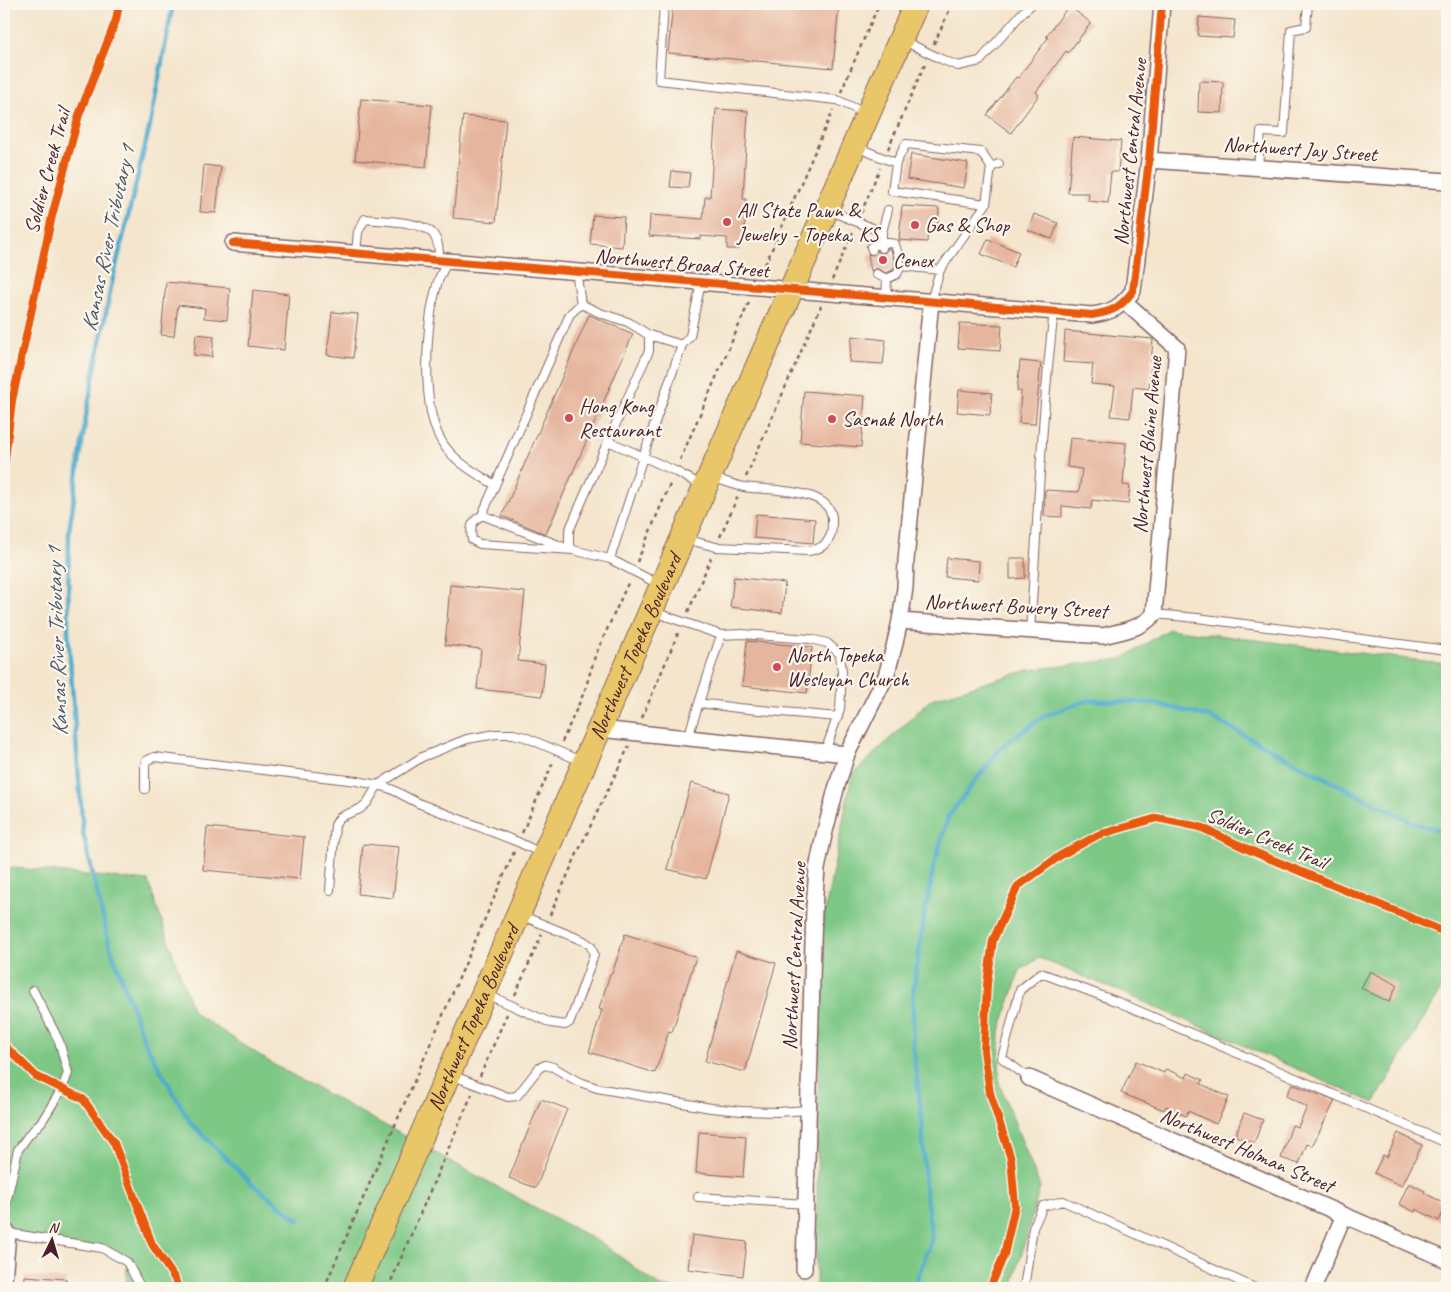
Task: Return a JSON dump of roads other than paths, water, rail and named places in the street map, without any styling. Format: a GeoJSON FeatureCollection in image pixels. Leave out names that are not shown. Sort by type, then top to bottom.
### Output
{"type":"FeatureCollection","features":[{"type":"Feature","properties":{"kind":"main road","name":"Northwest Topeka Boulevard"},"geometry":{"type":"LineString","coordinates":[[355,1288],[916,4]]}},
{"type":"Feature","properties":{"kind":"street","name":"Northwest Central Avenue"},"geometry":{"type":"LineString","coordinates":[[1125,302],[1132,291],[1149,160],[1162,4]]}},
{"type":"Feature","properties":{"kind":"street","name":"Northwest Jay Street"},"geometry":{"type":"LineString","coordinates":[[1149,160],[1447,181]]}},
{"type":"Feature","properties":{"kind":"street","name":"Northwest Broad Street"},"geometry":{"type":"LineString","coordinates":[[232,243],[1092,315],[1106,313],[1125,302]]}},
{"type":"Feature","properties":{"kind":"street","name":"Northwest Central Avenue"},"geometry":{"type":"LineString","coordinates":[[804,1269],[814,906],[817,869],[824,836],[847,754],[886,676],[900,621],[905,588],[906,560],[931,301]]}},
{"type":"Feature","properties":{"kind":"street","name":"Northwest Blaine Avenue"},"geometry":{"type":"LineString","coordinates":[[1125,302],[1177,348],[1154,614]]}},
{"type":"Feature","properties":{"kind":"street","name":"Northwest Bowery Street"},"geometry":{"type":"LineString","coordinates":[[900,621],[1103,636],[1147,622],[1154,614]]}},
{"type":"Feature","properties":{"kind":"street"},"geometry":{"type":"LineString","coordinates":[[600,729],[847,754]]}},
{"type":"Feature","properties":{"kind":"street","name":"Northwest Holman Street"},"geometry":{"type":"LineString","coordinates":[[1029,1078],[1447,1260]]}},
{"type":"Feature","properties":{"kind":"street"},"geometry":{"type":"LineString","coordinates":[[1313,1288],[1344,1215]]}},
{"type":"Feature","properties":{"kind":"street"},"geometry":{"type":"LineString","coordinates":[[4,1280],[5,1228]]}},
{"type":"Feature","properties":{"kind":"lane"},"geometry":{"type":"LineString","coordinates":[[664,4],[659,80],[837,100],[868,115]]}},
{"type":"Feature","properties":{"kind":"lane"},"geometry":{"type":"LineString","coordinates":[[900,39],[958,66],[980,61],[1022,12],[1032,4]]}},
{"type":"Feature","properties":{"kind":"lane"},"geometry":{"type":"LineString","coordinates":[[1258,168],[1261,132],[1284,134],[1291,30],[1306,27],[1308,4]]}},
{"type":"Feature","properties":{"kind":"lane"},"geometry":{"type":"LineString","coordinates":[[931,301],[940,270],[986,204],[995,165],[980,152],[906,144],[896,163],[892,191],[986,204]]}},
{"type":"Feature","properties":{"kind":"lane"},"geometry":{"type":"LineString","coordinates":[[854,146],[896,163]]}},
{"type":"Feature","properties":{"kind":"lane"},"geometry":{"type":"LineString","coordinates":[[826,209],[882,232]]}},
{"type":"Feature","properties":{"kind":"lane"},"geometry":{"type":"LineString","coordinates":[[882,245],[882,232],[888,210]]}},
{"type":"Feature","properties":{"kind":"lane"},"geometry":{"type":"LineString","coordinates":[[356,253],[358,232],[365,219],[419,226],[432,233],[444,260],[437,284],[427,365],[427,388],[435,429],[452,455],[470,470],[495,485]]}},
{"type":"Feature","properties":{"kind":"lane"},"geometry":{"type":"LineString","coordinates":[[872,250],[871,247],[895,244],[901,266],[897,274],[886,276],[876,274]]}},
{"type":"Feature","properties":{"kind":"lane"},"geometry":{"type":"LineString","coordinates":[[901,266],[940,270]]}},
{"type":"Feature","properties":{"kind":"lane"},"geometry":{"type":"LineString","coordinates":[[576,272],[580,304]]}},
{"type":"Feature","properties":{"kind":"lane"},"geometry":{"type":"LineString","coordinates":[[886,276],[886,297]]}},
{"type":"Feature","properties":{"kind":"lane"},"geometry":{"type":"LineString","coordinates":[[610,559],[682,345],[690,336],[701,282]]}},
{"type":"Feature","properties":{"kind":"lane"},"geometry":{"type":"LineString","coordinates":[[573,550],[480,544],[472,540],[471,524],[482,515],[570,314],[580,304]]}},
{"type":"Feature","properties":{"kind":"lane"},"geometry":{"type":"LineString","coordinates":[[580,304],[628,322],[649,335],[682,345]]}},
{"type":"Feature","properties":{"kind":"lane"},"geometry":{"type":"LineString","coordinates":[[1030,630],[1044,407],[1054,311]]}},
{"type":"Feature","properties":{"kind":"lane"},"geometry":{"type":"LineString","coordinates":[[573,550],[569,544],[569,531],[650,351],[649,335]]}},
{"type":"Feature","properties":{"kind":"lane"},"geometry":{"type":"LineString","coordinates":[[608,441],[675,471],[708,482],[799,493],[813,497],[830,509],[832,519],[830,537],[817,550],[716,547],[683,539]]}},
{"type":"Feature","properties":{"kind":"lane"},"geometry":{"type":"LineString","coordinates":[[482,515],[573,550],[610,559],[662,586]]}},
{"type":"Feature","properties":{"kind":"lane"},"geometry":{"type":"LineString","coordinates":[[651,611],[721,635],[741,634],[826,642],[840,654],[842,672],[840,709],[825,752]]}},
{"type":"Feature","properties":{"kind":"lane"},"geometry":{"type":"LineString","coordinates":[[1154,614],[1447,650]]}},
{"type":"Feature","properties":{"kind":"lane"},"geometry":{"type":"LineString","coordinates":[[688,737],[721,635]]}},
{"type":"Feature","properties":{"kind":"lane"},"geometry":{"type":"LineString","coordinates":[[699,703],[838,717]]}},
{"type":"Feature","properties":{"kind":"lane"},"geometry":{"type":"LineString","coordinates":[[330,890],[334,825],[340,817],[360,809],[367,803],[378,785],[422,757],[467,739],[496,734],[512,734],[558,750],[585,763]]}},
{"type":"Feature","properties":{"kind":"lane"},"geometry":{"type":"LineString","coordinates":[[146,789],[146,761],[154,757],[357,781],[378,785],[518,842],[544,855]]}},
{"type":"Feature","properties":{"kind":"lane"},"geometry":{"type":"LineString","coordinates":[[484,993],[551,1023],[565,1025],[570,1022],[594,955],[591,946],[518,914]]}},
{"type":"Feature","properties":{"kind":"lane"},"geometry":{"type":"LineString","coordinates":[[1029,1078],[1002,1058],[1020,990],[1041,973],[1118,1002],[1447,1143]]}},
{"type":"Feature","properties":{"kind":"lane"},"geometry":{"type":"LineString","coordinates":[[33,990],[59,1041],[68,1073],[62,1089],[42,1121],[18,1150],[4,1212],[5,1228],[102,1248],[128,1262],[142,1288]]}},
{"type":"Feature","properties":{"kind":"lane"},"geometry":{"type":"LineString","coordinates":[[449,1075],[508,1096],[517,1096],[539,1068],[545,1066],[553,1067],[577,1081],[597,1088],[711,1108],[759,1111],[808,1110]]}},
{"type":"Feature","properties":{"kind":"lane"},"geometry":{"type":"LineString","coordinates":[[698,1197],[806,1204]]}},
{"type":"Feature","properties":{"kind":"lane"},"geometry":{"type":"LineString","coordinates":[[1024,1288],[1033,1228],[1043,1206],[1063,1201],[1255,1288]]}},
{"type":"Feature","properties":{"kind":"waterway","name":"Kansas River Tributary 1"},"geometry":{"type":"LineString","coordinates":[[173,4],[150,125],[111,287],[87,410],[69,531],[68,632],[83,833],[109,943],[144,1041],[190,1122],[251,1183],[299,1220]]}},
{"type":"Feature","properties":{"kind":"waterway"},"geometry":{"type":"LineString","coordinates":[[908,1288],[916,1281],[932,1240],[925,1186],[922,1119],[913,1049],[913,992],[921,936],[933,869],[948,817],[1004,745],[1044,716],[1089,700],[1152,703],[1210,717],[1416,824],[1447,832]]}},
{"type":"Feature","properties":{"kind":"waterway","name":"Kansas River Tributary 1"},"geometry":{"type":"LineString","coordinates":[[444,1286],[449,1288]]}},
{"type":"Feature","properties":{"kind":"place","name":"All State Pawn & Jewelry - Topeka, KS"},"geometry":{"type":"Point","coordinates":[727,222]}},
{"type":"Feature","properties":{"kind":"place","name":"Gas & Shop"},"geometry":{"type":"Point","coordinates":[915,225]}},
{"type":"Feature","properties":{"kind":"place","name":"Cenex"},"geometry":{"type":"Point","coordinates":[883,260]}},
{"type":"Feature","properties":{"kind":"place","name":"Hong Kong Restaurant"},"geometry":{"type":"Point","coordinates":[569,418]}},
{"type":"Feature","properties":{"kind":"place","name":"Sasnak North"},"geometry":{"type":"Point","coordinates":[832,419]}},
{"type":"Feature","properties":{"kind":"place","name":"North Topeka Wesleyan Church"},"geometry":{"type":"Point","coordinates":[777,667]}}]}
